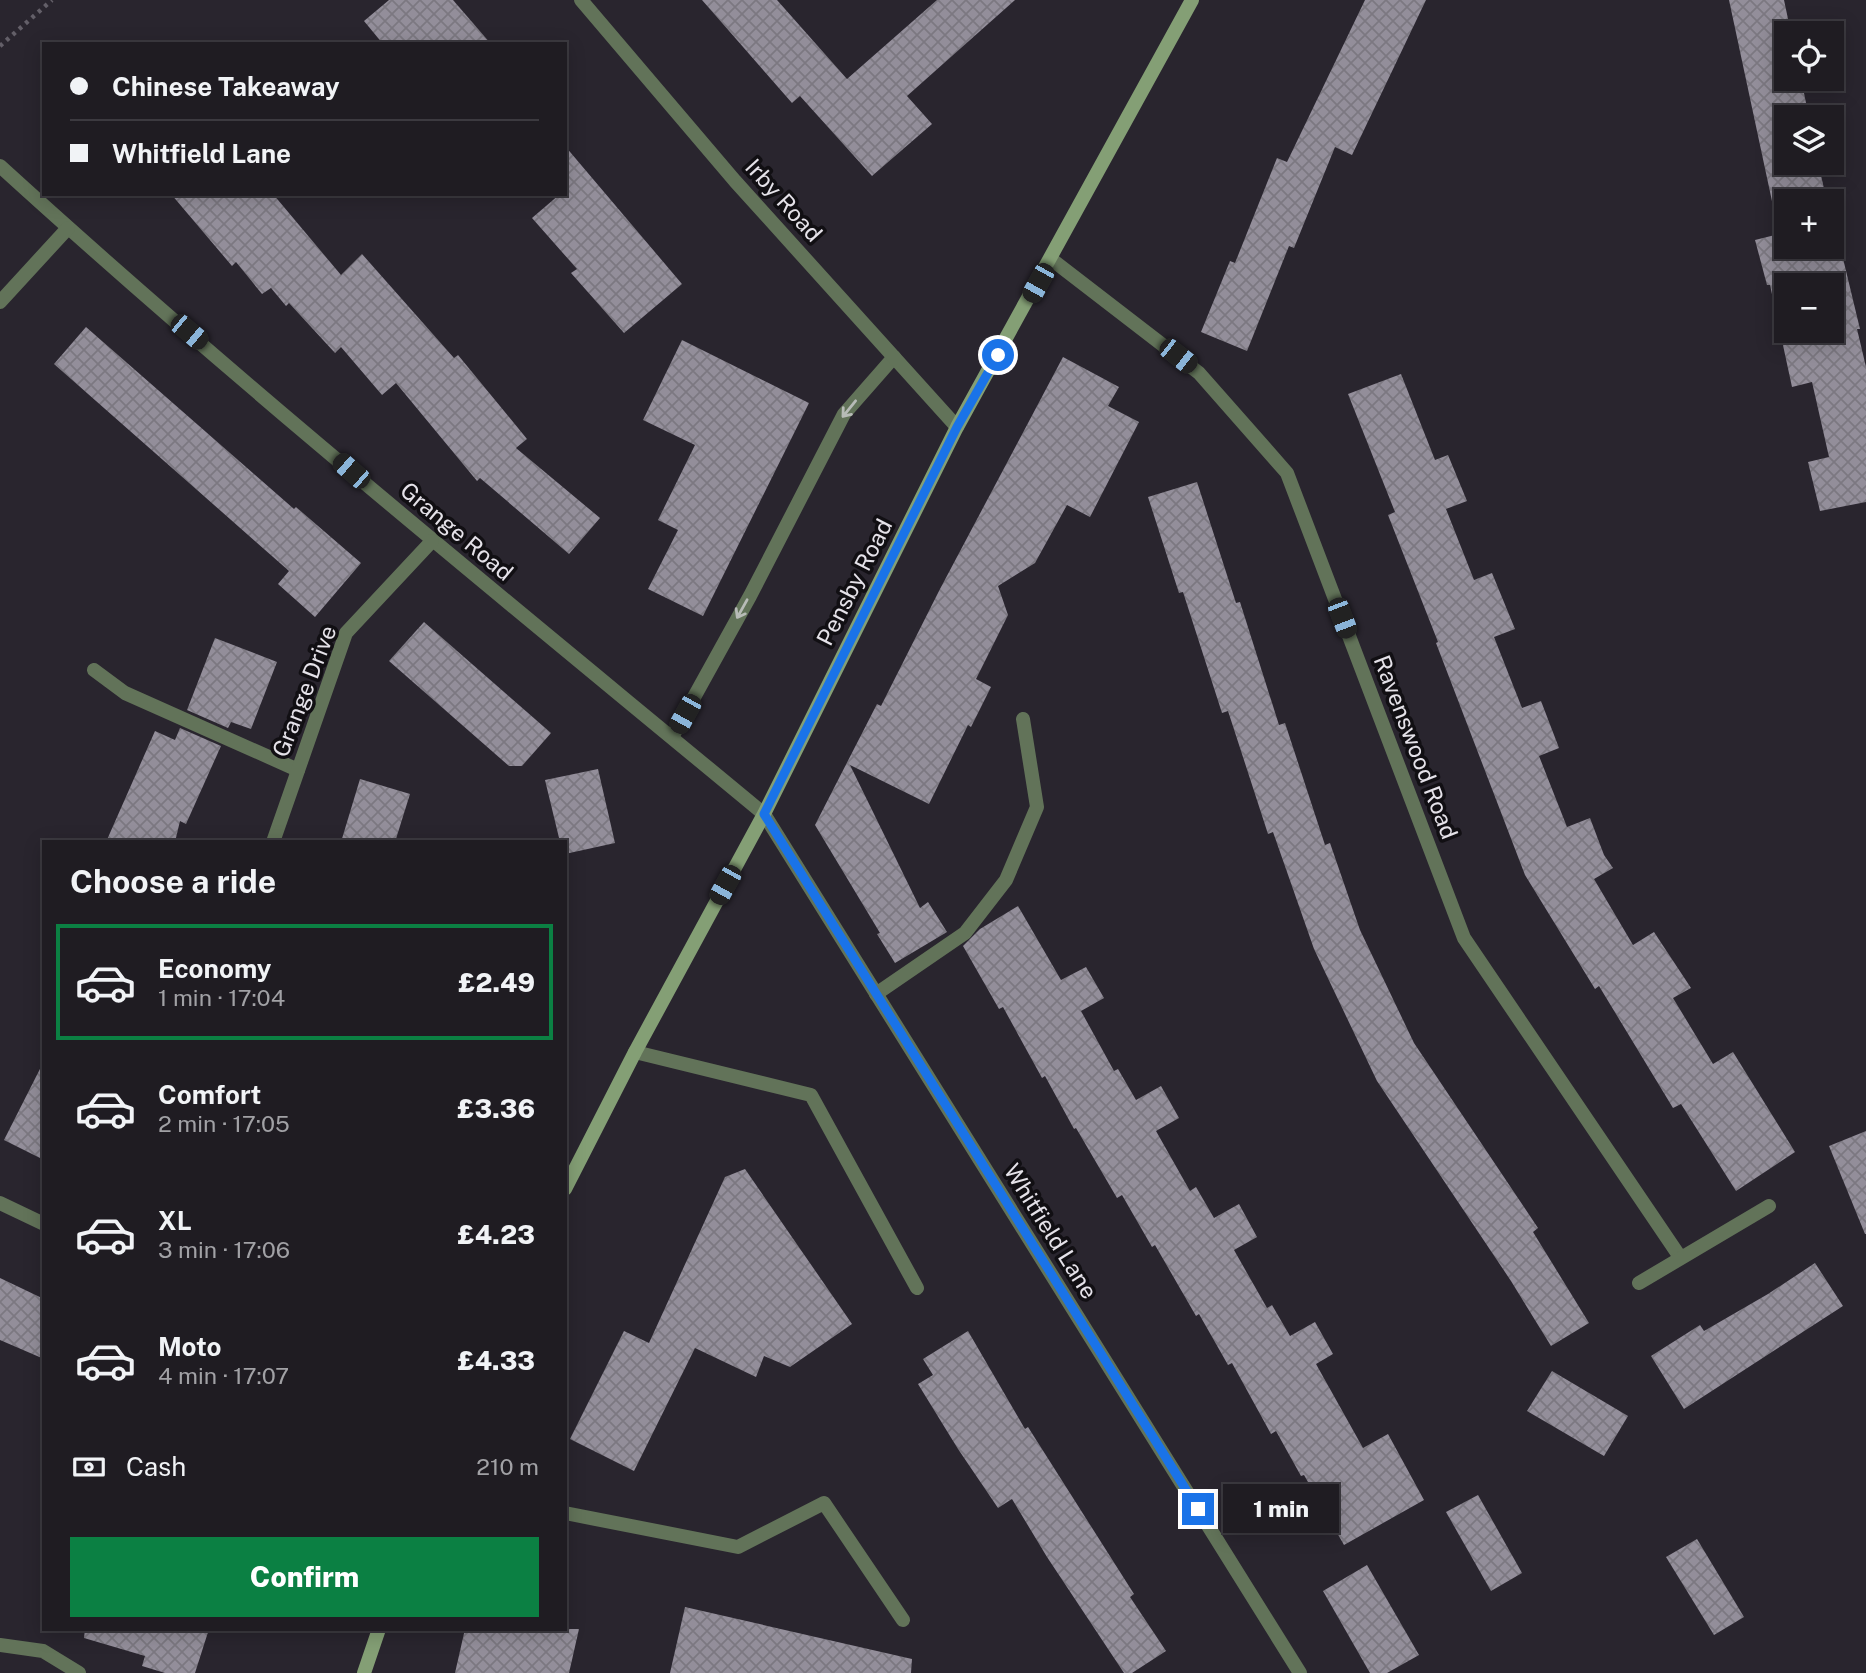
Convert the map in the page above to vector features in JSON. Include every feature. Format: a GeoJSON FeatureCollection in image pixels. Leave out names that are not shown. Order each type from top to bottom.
{"type":"FeatureCollection","features":[{"type":"Feature","properties":{"kind":"main road","name":"Pensby Road"},"geometry":{"type":"LineString","coordinates":[[567,1185],[635,1052],[764,814],[957,427],[1192,0]]}},
{"type":"Feature","properties":{"kind":"main road"},"geometry":{"type":"LineString","coordinates":[[364,1673],[378,1631]]}},
{"type":"Feature","properties":{"kind":"street","name":"Irby Road"},"geometry":{"type":"LineString","coordinates":[[581,0],[735,181],[957,427]]}},
{"type":"Feature","properties":{"kind":"street","name":"Grange Road"},"geometry":{"type":"LineString","coordinates":[[0,166],[68,228],[432,541],[764,814]]}},
{"type":"Feature","properties":{"kind":"street"},"geometry":{"type":"LineString","coordinates":[[0,302],[68,228]]}},
{"type":"Feature","properties":{"kind":"street","name":"Ravenswood Road"},"geometry":{"type":"LineString","coordinates":[[1051,259],[1199,373],[1287,473],[1464,938],[1680,1257]]}},
{"type":"Feature","properties":{"kind":"street"},"geometry":{"type":"LineString","coordinates":[[672,737],[750,596],[844,414],[894,357]]}},
{"type":"Feature","properties":{"kind":"street","name":"Grange Drive"},"geometry":{"type":"LineString","coordinates":[[274,840],[346,633],[432,541]]}},
{"type":"Feature","properties":{"kind":"street"},"geometry":{"type":"LineString","coordinates":[[94,670],[125,693],[298,769]]}},
{"type":"Feature","properties":{"kind":"street"},"geometry":{"type":"LineString","coordinates":[[876,994],[965,933],[1006,880],[1037,807],[1023,719]]}},
{"type":"Feature","properties":{"kind":"street","name":"Whitfield Lane"},"geometry":{"type":"LineString","coordinates":[[764,814],[1300,1673]]}},
{"type":"Feature","properties":{"kind":"street"},"geometry":{"type":"LineString","coordinates":[[635,1052],[811,1095],[917,1288]]}},
{"type":"Feature","properties":{"kind":"street"},"geometry":{"type":"LineString","coordinates":[[0,1203],[42,1223]]}},
{"type":"Feature","properties":{"kind":"street"},"geometry":{"type":"LineString","coordinates":[[1639,1283],[1769,1206]]}},
{"type":"Feature","properties":{"kind":"street"},"geometry":{"type":"LineString","coordinates":[[567,1513],[738,1547],[824,1503],[903,1620]]}},
{"type":"Feature","properties":{"kind":"street"},"geometry":{"type":"LineString","coordinates":[[0,1646],[43,1651],[79,1673]]}},
{"type":"Feature","properties":{"kind":"path"},"geometry":{"type":"LineString","coordinates":[[0,46],[52,0]]}},
{"type":"Feature","properties":{"kind":"building"},"geometry":{"type":"Polygon","coordinates":[[[389,0],[453,0],[489,42],[381,42],[364,21],[389,0]]]}},
{"type":"Feature","properties":{"kind":"building"},"geometry":{"type":"Polygon","coordinates":[[[702,0],[777,0],[847,79],[937,0],[1015,0],[907,96],[932,124],[872,176],[800,96],[792,103],[702,0]]]}},
{"type":"Feature","properties":{"kind":"building"},"geometry":{"type":"Polygon","coordinates":[[[1365,0],[1426,0],[1352,155],[1335,147],[1294,248],[1289,246],[1247,351],[1201,332],[1230,261],[1235,263],[1277,158],[1287,162],[1365,0]]]}},
{"type":"Feature","properties":{"kind":"building"},"geometry":{"type":"Polygon","coordinates":[[[1729,0],[1784,0],[1788,21],[1774,21],[1774,91],[1804,91],[1806,105],[1774,105],[1774,175],[1821,175],[1824,189],[1774,189],[1774,211],[1729,0]]]}},
{"type":"Feature","properties":{"kind":"building"},"geometry":{"type":"Polygon","coordinates":[[[567,148],[682,284],[624,333],[571,273],[577,269],[532,218],[558,196],[567,196],[567,148]]]}},
{"type":"Feature","properties":{"kind":"building"},"geometry":{"type":"Polygon","coordinates":[[[173,196],[275,196],[341,275],[362,254],[454,358],[458,355],[527,439],[516,448],[600,518],[569,554],[480,478],[477,481],[396,383],[382,395],[341,347],[335,353],[289,303],[286,306],[271,288],[262,294],[236,262],[232,266],[173,196]]]}},
{"type":"Feature","properties":{"kind":"building"},"geometry":{"type":"Polygon","coordinates":[[[1774,235],[1774,259],[1843,259],[1866,367],[1866,502],[1820,511],[1808,462],[1829,457],[1812,382],[1792,387],[1783,343],[1844,343],[1844,273],[1774,273],[1774,304],[1755,240],[1774,235]]]}},
{"type":"Feature","properties":{"kind":"building"},"geometry":{"type":"Polygon","coordinates":[[[86,327],[294,509],[296,507],[361,563],[315,617],[278,584],[289,571],[54,364],[86,327]]]}},
{"type":"Feature","properties":{"kind":"building"},"geometry":{"type":"Polygon","coordinates":[[[682,340],[809,403],[703,616],[648,589],[678,530],[658,520],[695,445],[643,420],[682,340]]]}},
{"type":"Feature","properties":{"kind":"building"},"geometry":{"type":"Polygon","coordinates":[[[1063,357],[1119,387],[1108,406],[1139,422],[1090,517],[1067,505],[1035,563],[998,586],[1008,615],[976,679],[991,687],[971,727],[968,725],[929,804],[850,765],[920,908],[928,902],[947,932],[895,963],[815,825],[877,704],[881,706],[1063,357]]]}},
{"type":"Feature","properties":{"kind":"building"},"geometry":{"type":"Polygon","coordinates":[[[1401,374],[1435,460],[1448,455],[1467,501],[1446,509],[1474,580],[1492,573],[1515,629],[1494,637],[1522,708],[1541,701],[1559,748],[1539,756],[1567,827],[1590,818],[1604,855],[1613,868],[1594,879],[1633,945],[1654,932],[1691,988],[1673,998],[1713,1064],[1733,1052],[1795,1152],[1736,1191],[1681,1104],[1673,1108],[1599,986],[1595,989],[1525,875],[1388,515],[1395,512],[1348,394],[1401,374]]]}},
{"type":"Feature","properties":{"kind":"building"},"geometry":{"type":"Polygon","coordinates":[[[1197,482],[1236,603],[1240,602],[1279,725],[1285,723],[1325,845],[1330,843],[1360,930],[1414,1043],[1538,1228],[1533,1232],[1589,1323],[1551,1346],[1511,1281],[1377,1081],[1314,949],[1273,832],[1268,834],[1228,711],[1222,713],[1183,592],[1179,593],[1148,497],[1197,482]]]}},
{"type":"Feature","properties":{"kind":"building"},"geometry":{"type":"Polygon","coordinates":[[[424,622],[551,733],[522,766],[509,766],[389,661],[424,622]]]}},
{"type":"Feature","properties":{"kind":"building"},"geometry":{"type":"Polygon","coordinates":[[[215,638],[277,662],[251,729],[231,722],[228,728],[187,710],[215,638]]]}},
{"type":"Feature","properties":{"kind":"building"},"geometry":{"type":"Polygon","coordinates":[[[180,728],[221,746],[186,824],[180,821],[175,840],[107,840],[155,731],[175,740],[180,728]]]}},
{"type":"Feature","properties":{"kind":"building"},"geometry":{"type":"Polygon","coordinates":[[[598,769],[615,843],[567,854],[567,840],[560,840],[545,780],[598,769]]]}},
{"type":"Feature","properties":{"kind":"building"},"geometry":{"type":"Polygon","coordinates":[[[360,779],[410,794],[396,840],[342,840],[360,779]]]}},
{"type":"Feature","properties":{"kind":"building"},"geometry":{"type":"Polygon","coordinates":[[[1018,906],[1061,980],[1086,967],[1104,998],[1081,1011],[1114,1071],[1118,1069],[1136,1100],[1161,1086],[1179,1118],[1156,1131],[1190,1191],[1196,1187],[1214,1218],[1239,1204],[1257,1237],[1234,1250],[1267,1308],[1272,1305],[1290,1336],[1315,1322],[1333,1354],[1316,1364],[1363,1448],[1388,1434],[1424,1500],[1344,1545],[1304,1475],[1301,1476],[1276,1431],[1271,1434],[1232,1363],[1228,1365],[1199,1314],[1196,1316],[1155,1245],[1152,1247],[1122,1195],[1117,1198],[1045,1076],[1042,1078],[1003,1007],[999,1009],[963,946],[980,929],[1018,906]]]}},
{"type":"Feature","properties":{"kind":"building"},"geometry":{"type":"Polygon","coordinates":[[[42,1065],[42,1159],[4,1140],[42,1065]]]}},
{"type":"Feature","properties":{"kind":"building"},"geometry":{"type":"Polygon","coordinates":[[[1866,1131],[1866,1234],[1865,1234],[1829,1146],[1866,1131]]]}},
{"type":"Feature","properties":{"kind":"building"},"geometry":{"type":"Polygon","coordinates":[[[745,1169],[852,1324],[790,1367],[764,1356],[756,1377],[695,1348],[634,1471],[570,1439],[624,1331],[649,1343],[725,1177],[745,1169]]]}},
{"type":"Feature","properties":{"kind":"building"},"geometry":{"type":"Polygon","coordinates":[[[1815,1263],[1843,1306],[1684,1409],[1651,1356],[1700,1325],[1704,1331],[1815,1263]]]}},
{"type":"Feature","properties":{"kind":"building"},"geometry":{"type":"Polygon","coordinates":[[[0,1278],[42,1298],[42,1358],[0,1340],[0,1278]]]}},
{"type":"Feature","properties":{"kind":"building"},"geometry":{"type":"Polygon","coordinates":[[[968,1331],[1025,1429],[1028,1427],[1134,1594],[1130,1597],[1166,1651],[1132,1673],[1124,1673],[1012,1499],[998,1508],[918,1384],[933,1375],[923,1359],[968,1331]]]}},
{"type":"Feature","properties":{"kind":"building"},"geometry":{"type":"Polygon","coordinates":[[[1552,1371],[1628,1416],[1604,1456],[1527,1411],[1552,1371]]]}},
{"type":"Feature","properties":{"kind":"building"},"geometry":{"type":"Polygon","coordinates":[[[1478,1495],[1522,1573],[1491,1591],[1446,1512],[1478,1495]]]}},
{"type":"Feature","properties":{"kind":"building"},"geometry":{"type":"Polygon","coordinates":[[[1697,1539],[1744,1617],[1714,1635],[1666,1557],[1697,1539]]]}},
{"type":"Feature","properties":{"kind":"building"},"geometry":{"type":"Polygon","coordinates":[[[1367,1565],[1419,1655],[1387,1673],[1370,1673],[1323,1591],[1367,1565]]]}},
{"type":"Feature","properties":{"kind":"building"},"geometry":{"type":"Polygon","coordinates":[[[685,1607],[912,1659],[911,1673],[670,1673],[685,1607]]]}},
{"type":"Feature","properties":{"kind":"building"},"geometry":{"type":"Polygon","coordinates":[[[579,1629],[569,1673],[455,1673],[465,1631],[579,1629]]]}},
{"type":"Feature","properties":{"kind":"building"},"geometry":{"type":"Polygon","coordinates":[[[85,1631],[208,1631],[195,1673],[165,1673],[142,1666],[145,1656],[84,1638],[85,1631]]]}},
{"type":"Feature","properties":{"kind":"route"},"geometry":{"type":"LineString","coordinates":[[998,355],[957,427],[764,814],[1198,1509]]}}]}
